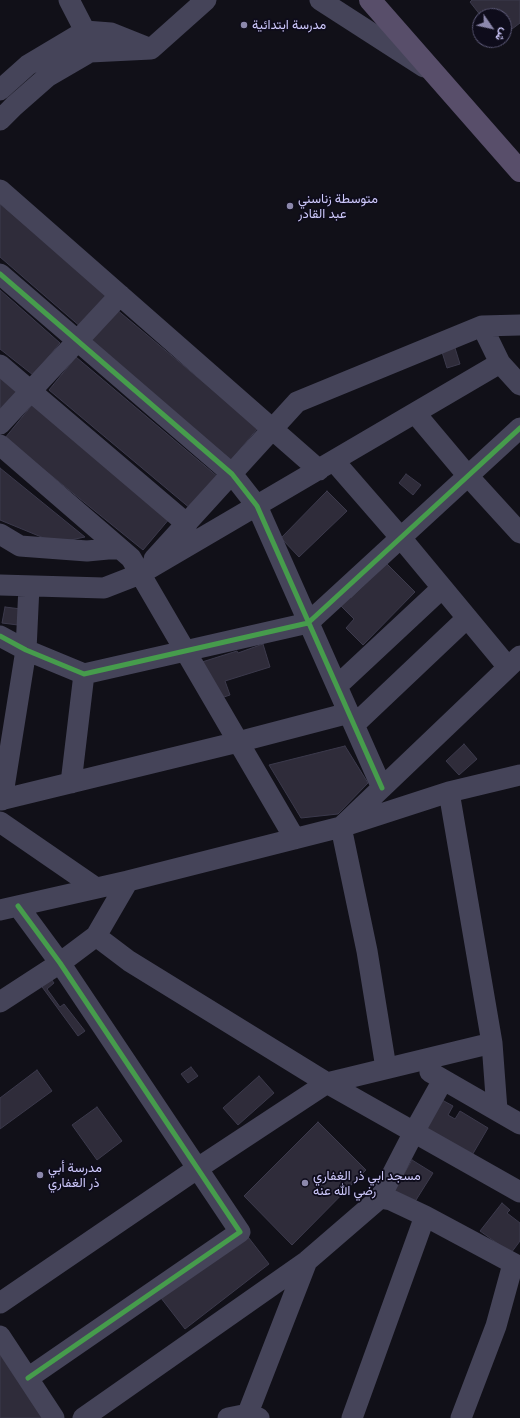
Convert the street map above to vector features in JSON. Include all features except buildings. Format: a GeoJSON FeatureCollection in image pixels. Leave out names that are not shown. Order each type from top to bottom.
{"type":"FeatureCollection","features":[{"type":"Feature","properties":{"kind":"main road"},"geometry":{"type":"LineString","coordinates":[[370,0],[520,171]]}},
{"type":"Feature","properties":{"kind":"street"},"geometry":{"type":"LineString","coordinates":[[69,0],[85,31]]}},
{"type":"Feature","properties":{"kind":"street"},"geometry":{"type":"LineString","coordinates":[[0,120],[48,77],[90,52],[151,49],[206,0]]}},
{"type":"Feature","properties":{"kind":"street"},"geometry":{"type":"LineString","coordinates":[[320,0],[434,73]]}},
{"type":"Feature","properties":{"kind":"street"},"geometry":{"type":"LineString","coordinates":[[0,90],[28,65],[85,31],[111,33],[151,49]]}},
{"type":"Feature","properties":{"kind":"street"},"geometry":{"type":"LineString","coordinates":[[0,190],[273,429],[326,466],[401,538],[467,618],[514,662],[341,827]]}},
{"type":"Feature","properties":{"kind":"street"},"geometry":{"type":"LineString","coordinates":[[0,274],[232,474],[256,506],[382,788]]}},
{"type":"Feature","properties":{"kind":"street"},"geometry":{"type":"LineString","coordinates":[[0,424],[120,295]]}},
{"type":"Feature","properties":{"kind":"street"},"geometry":{"type":"LineString","coordinates":[[140,574],[297,402],[482,326],[520,325]]}},
{"type":"Feature","properties":{"kind":"street"},"geometry":{"type":"LineString","coordinates":[[482,326],[500,363],[520,385]]}},
{"type":"Feature","properties":{"kind":"street"},"geometry":{"type":"LineString","coordinates":[[0,586],[104,588],[140,574],[500,363]]}},
{"type":"Feature","properties":{"kind":"street"},"geometry":{"type":"LineString","coordinates":[[0,365],[187,524]]}},
{"type":"Feature","properties":{"kind":"street"},"geometry":{"type":"LineString","coordinates":[[415,413],[468,476],[520,533]]}},
{"type":"Feature","properties":{"kind":"street"},"geometry":{"type":"LineString","coordinates":[[0,636],[26,650],[84,674],[308,623],[520,428]]}},
{"type":"Feature","properties":{"kind":"street"},"geometry":{"type":"LineString","coordinates":[[0,445],[131,558],[184,651],[296,839]]}},
{"type":"Feature","properties":{"kind":"street"},"geometry":{"type":"LineString","coordinates":[[0,534],[20,546],[87,551],[120,549]]}},
{"type":"Feature","properties":{"kind":"street"},"geometry":{"type":"LineString","coordinates":[[29,586],[26,650],[1,800],[238,742],[352,719],[467,618]]}},
{"type":"Feature","properties":{"kind":"street"},"geometry":{"type":"LineString","coordinates":[[337,686],[442,588]]}},
{"type":"Feature","properties":{"kind":"street"},"geometry":{"type":"LineString","coordinates":[[71,783],[84,674]]}},
{"type":"Feature","properties":{"kind":"street"},"geometry":{"type":"LineString","coordinates":[[28,1378],[240,1232],[60,963],[9,908],[128,881],[296,839],[341,827],[450,792],[520,775]]}},
{"type":"Feature","properties":{"kind":"street"},"geometry":{"type":"LineString","coordinates":[[450,792],[492,1043],[497,1110]]}},
{"type":"Feature","properties":{"kind":"street"},"geometry":{"type":"LineString","coordinates":[[0,822],[96,888]]}},
{"type":"Feature","properties":{"kind":"street"},"geometry":{"type":"LineString","coordinates":[[341,827],[367,951],[386,1068]]}},
{"type":"Feature","properties":{"kind":"street"},"geometry":{"type":"LineString","coordinates":[[0,1002],[60,963],[96,936],[128,881]]}},
{"type":"Feature","properties":{"kind":"street"},"geometry":{"type":"LineString","coordinates":[[96,936],[129,961],[327,1083],[520,1192]]}},
{"type":"Feature","properties":{"kind":"street"},"geometry":{"type":"LineString","coordinates":[[0,1303],[198,1168],[327,1083],[492,1043]]}},
{"type":"Feature","properties":{"kind":"street"},"geometry":{"type":"LineString","coordinates":[[414,1062],[520,1124]]}},
{"type":"Feature","properties":{"kind":"street"},"geometry":{"type":"LineString","coordinates":[[82,1418],[307,1261],[380,1198],[443,1080]]}},
{"type":"Feature","properties":{"kind":"street"},"geometry":{"type":"LineString","coordinates":[[380,1198],[391,1200],[425,1216],[517,1266],[461,1418]]}},
{"type":"Feature","properties":{"kind":"street"},"geometry":{"type":"LineString","coordinates":[[352,1418],[425,1216]]}},
{"type":"Feature","properties":{"kind":"street"},"geometry":{"type":"LineString","coordinates":[[246,1417],[307,1261]]}},
{"type":"Feature","properties":{"kind":"street"},"geometry":{"type":"LineString","coordinates":[[0,1336],[54,1418]]}},
{"type":"Feature","properties":{"kind":"cycle path"},"geometry":{"type":"LineString","coordinates":[[0,274],[232,474],[257,506],[382,788]]}},
{"type":"Feature","properties":{"kind":"cycle path"},"geometry":{"type":"LineString","coordinates":[[0,636],[26,650],[84,674],[308,623],[520,428]]}},
{"type":"Feature","properties":{"kind":"cycle path"},"geometry":{"type":"LineString","coordinates":[[18,906],[60,963],[240,1232],[28,1378]]}},
{"type":"Feature","properties":{"kind":"place","name":"مدرسة ابتدائية"},"geometry":{"type":"Point","coordinates":[244,25]}},
{"type":"Feature","properties":{"kind":"place","name":"متوسطة زناسني عبد القادر"},"geometry":{"type":"Point","coordinates":[290,206]}},
{"type":"Feature","properties":{"kind":"place","name":"مدرسة أبي ذر الغفاري"},"geometry":{"type":"Point","coordinates":[40,1175]}},
{"type":"Feature","properties":{"kind":"place","name":"مسجد ابي ذر الغفاري رضي الله عنه"},"geometry":{"type":"Point","coordinates":[305,1183]}}]}
